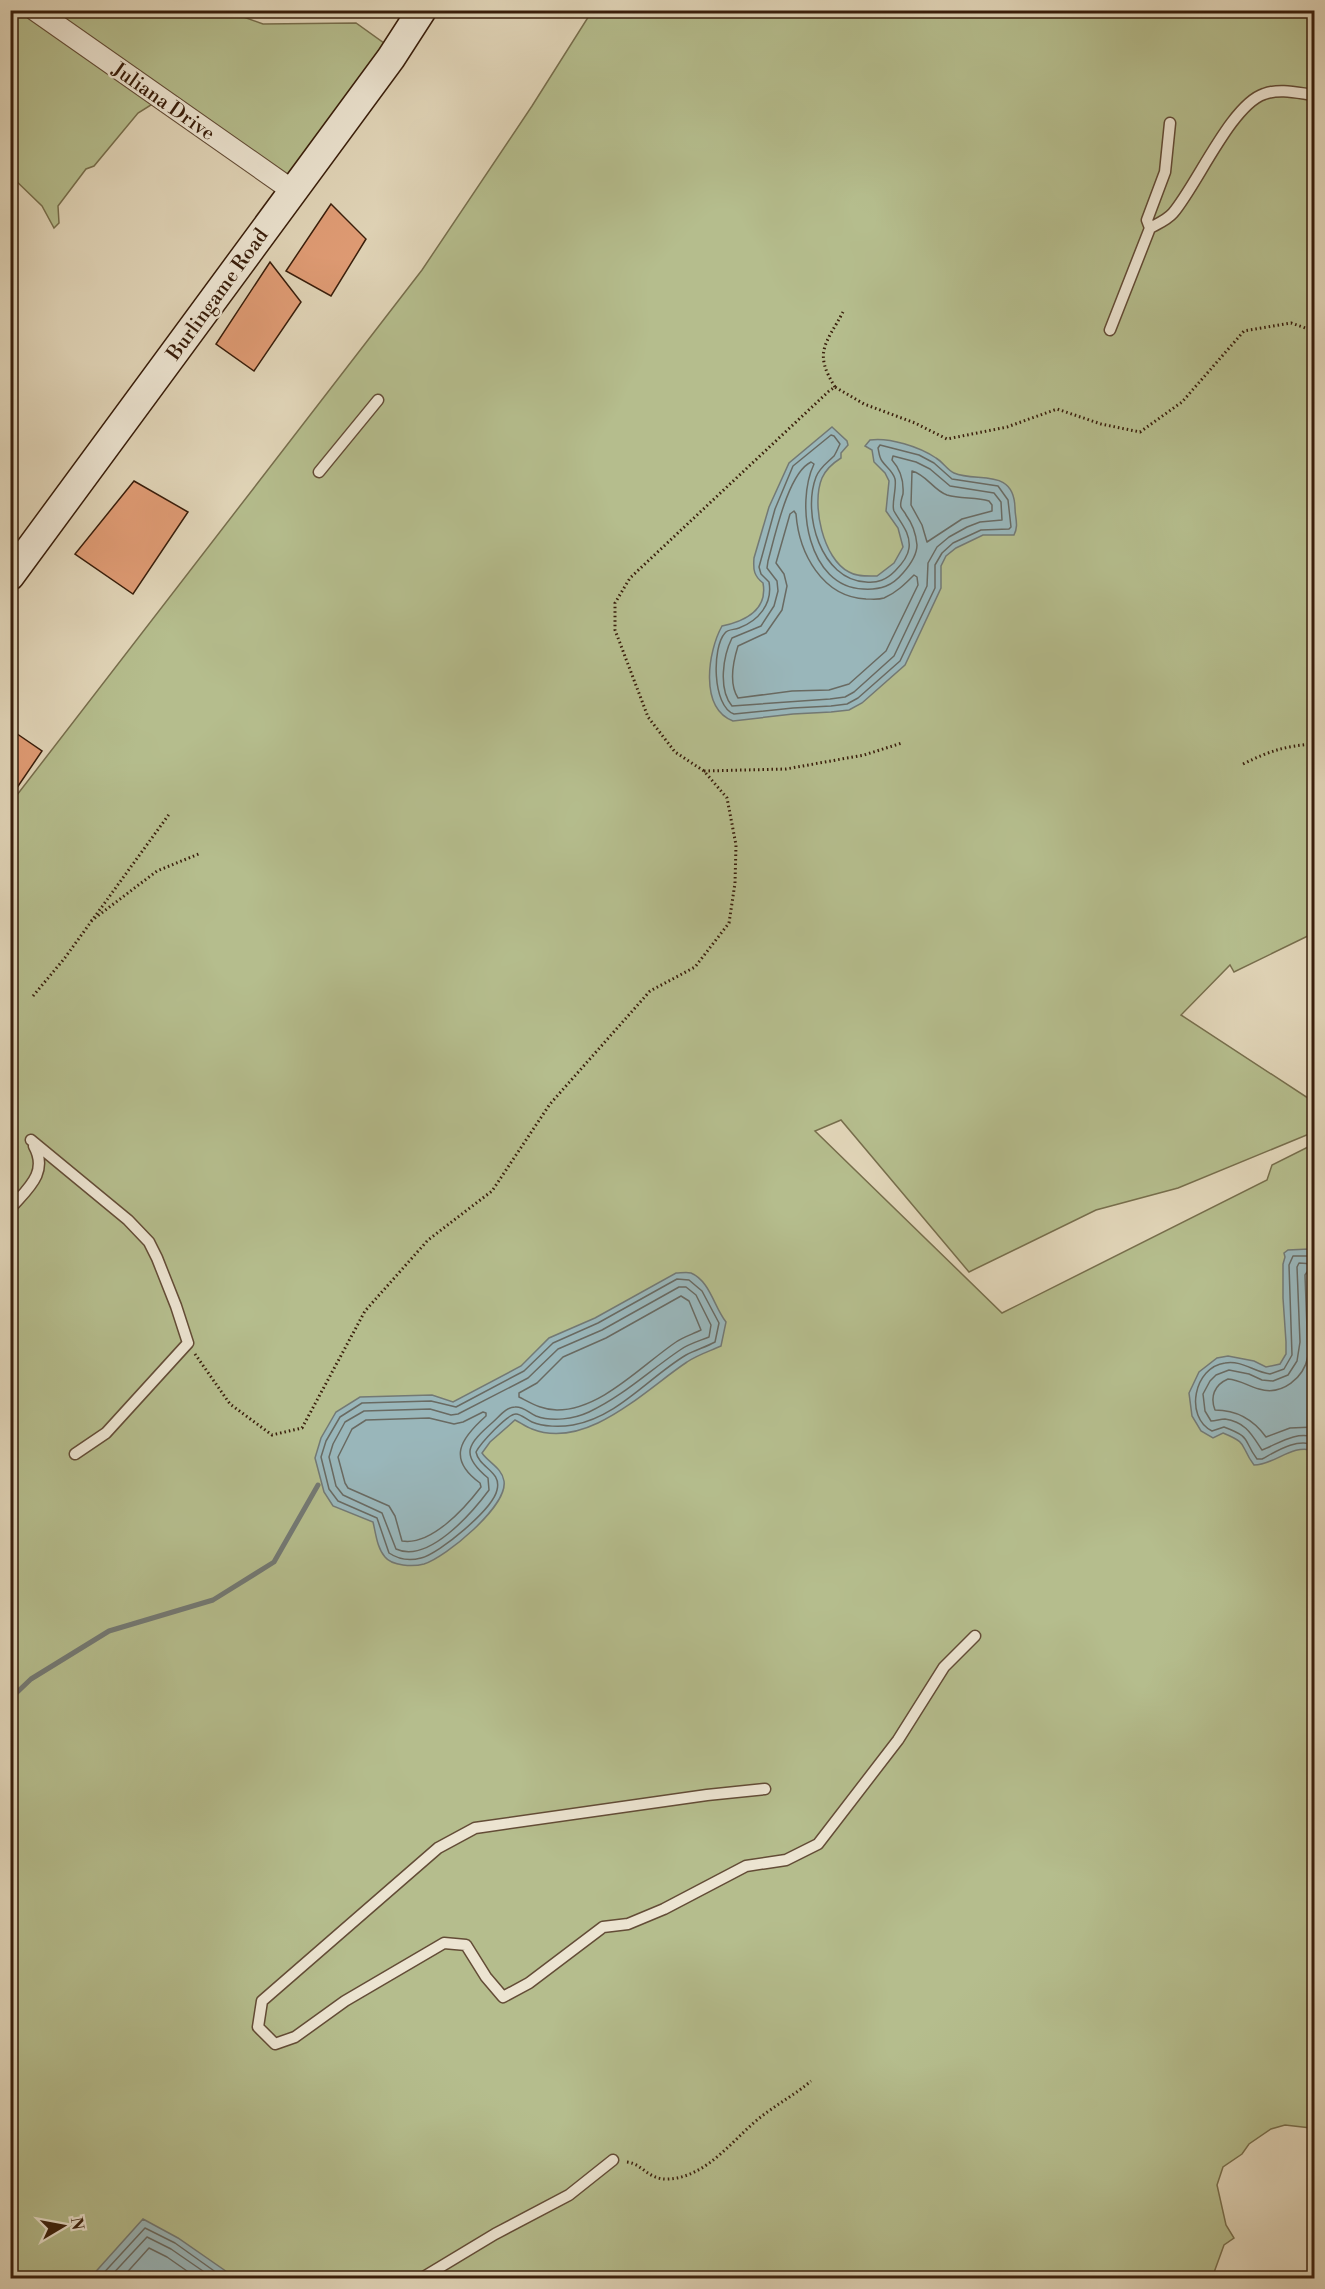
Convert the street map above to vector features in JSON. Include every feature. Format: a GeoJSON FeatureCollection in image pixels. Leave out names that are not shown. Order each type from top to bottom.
{"type":"FeatureCollection","features":[{"type":"Feature","properties":{"kind":"street","name":"Juliana Drive"},"geometry":{"type":"LineString","coordinates":[[35,10],[293,191]]}},
{"type":"Feature","properties":{"kind":"street","name":"Burlingame Road"},"geometry":{"type":"LineString","coordinates":[[10,576],[391,58],[422,10]]}},
{"type":"Feature","properties":{"kind":"lane"},"geometry":{"type":"LineString","coordinates":[[1110,330],[1150,228],[1171,216],[1188,193],[1219,141],[1249,102],[1265,93],[1286,91],[1314,95]]}},
{"type":"Feature","properties":{"kind":"lane"},"geometry":{"type":"LineString","coordinates":[[1150,228],[1147,220],[1165,172],[1170,123]]}},
{"type":"Feature","properties":{"kind":"lane"},"geometry":{"type":"LineString","coordinates":[[319,472],[378,400]]}},
{"type":"Feature","properties":{"kind":"lane"},"geometry":{"type":"LineString","coordinates":[[10,1209],[38,1176],[40,1157],[31,1140],[128,1220],[148,1242],[158,1257],[188,1343],[106,1433],[75,1454]]}},
{"type":"Feature","properties":{"kind":"lane"},"geometry":{"type":"LineString","coordinates":[[765,1789],[475,1828],[438,1848],[262,2001],[258,2026],[275,2044],[295,2037],[345,2001],[444,1943],[466,1945],[486,1977],[503,1997],[530,1983],[603,1927],[628,1924],[664,1909],[746,1866],[786,1860],[818,1844],[898,1740],[944,1667],[975,1636]]}},
{"type":"Feature","properties":{"kind":"lane"},"geometry":{"type":"LineString","coordinates":[[422,2278],[495,2234],[569,2195],[613,2160]]}},
{"type":"Feature","properties":{"kind":"path"},"geometry":{"type":"LineString","coordinates":[[843,312],[822,348],[825,371],[835,387],[864,404],[915,423],[947,439],[1007,427],[1057,410],[1101,424],[1140,432],[1182,402],[1244,331],[1291,323],[1314,331]]}},
{"type":"Feature","properties":{"kind":"path"},"geometry":{"type":"LineString","coordinates":[[188,1343],[230,1404],[272,1435],[302,1428],[365,1311],[428,1240],[492,1191],[550,1104],[650,991],[695,967],[729,923],[735,883],[736,845],[727,798],[704,771],[675,752],[648,717],[615,630],[615,603],[630,578],[835,387]]}},
{"type":"Feature","properties":{"kind":"path"},"geometry":{"type":"LineString","coordinates":[[704,771],[786,769],[864,756],[902,743]]}},
{"type":"Feature","properties":{"kind":"path"},"geometry":{"type":"LineString","coordinates":[[1243,764],[1281,747],[1314,744]]}},
{"type":"Feature","properties":{"kind":"path"},"geometry":{"type":"LineString","coordinates":[[33,996],[64,959],[170,813]]}},
{"type":"Feature","properties":{"kind":"path"},"geometry":{"type":"LineString","coordinates":[[88,924],[157,871],[201,853]]}},
{"type":"Feature","properties":{"kind":"path"},"geometry":{"type":"LineString","coordinates":[[613,2160],[632,2163],[653,2178],[667,2179],[689,2174],[711,2161],[765,2114],[811,2081]]}},
{"type":"Feature","properties":{"kind":"green space"},"geometry":{"type":"Polygon","coordinates":[[[224,10],[263,24],[356,23],[395,51],[296,190],[162,98],[138,113],[94,166],[86,169],[58,206],[59,223],[54,228],[42,206],[11,176],[10,11],[224,10]]]}},
{"type":"Feature","properties":{"kind":"green space"},"geometry":{"type":"Polygon","coordinates":[[[592,11],[1314,11],[1314,933],[1234,972],[1230,965],[1181,1015],[1314,1102],[1314,1132],[1178,1188],[1096,1210],[969,1272],[841,1120],[815,1131],[1002,1313],[1267,1180],[1272,1165],[1314,1144],[1314,2131],[1311,2128],[1285,2125],[1271,2129],[1249,2144],[1242,2154],[1223,2167],[1217,2185],[1226,2225],[1234,2238],[1224,2245],[1212,2278],[11,2278],[10,804],[422,270],[532,106],[592,11]]]}},
{"type":"Feature","properties":{"kind":"water"},"geometry":{"type":"Polygon","coordinates":[[[832,427],[847,441],[848,445],[841,453],[841,458],[830,466],[822,478],[819,489],[819,516],[826,543],[832,555],[852,574],[877,576],[894,563],[903,547],[898,528],[886,511],[889,481],[885,473],[874,462],[872,450],[865,446],[870,440],[878,439],[904,444],[929,454],[954,473],[1001,482],[1013,495],[1016,522],[1014,535],[983,535],[956,548],[946,556],[941,566],[941,588],[905,665],[862,703],[849,710],[733,721],[722,714],[711,692],[710,664],[717,637],[722,626],[739,621],[753,613],[762,600],[763,583],[755,572],[754,558],[769,507],[789,463],[832,427]]]}},
{"type":"Feature","properties":{"kind":"water"},"geometry":{"type":"Polygon","coordinates":[[[1309,1249],[1314,1251],[1314,1451],[1298,1450],[1269,1462],[1254,1465],[1237,1440],[1223,1433],[1213,1438],[1201,1431],[1192,1416],[1189,1393],[1199,1372],[1217,1358],[1228,1356],[1254,1361],[1266,1367],[1280,1364],[1286,1354],[1283,1298],[1284,1253],[1288,1250],[1309,1249]]]}},
{"type":"Feature","properties":{"kind":"water"},"geometry":{"type":"Polygon","coordinates":[[[676,1273],[691,1273],[707,1288],[726,1322],[721,1346],[699,1355],[615,1414],[594,1425],[574,1432],[553,1434],[532,1429],[515,1420],[490,1442],[482,1453],[503,1476],[503,1491],[496,1504],[474,1529],[446,1552],[419,1565],[392,1562],[380,1549],[373,1522],[333,1506],[324,1492],[315,1458],[321,1438],[336,1412],[360,1397],[432,1395],[453,1402],[521,1366],[549,1338],[595,1318],[676,1273]]]}},
{"type":"Feature","properties":{"kind":"water"},"geometry":{"type":"Polygon","coordinates":[[[143,2219],[178,2238],[230,2274],[229,2278],[90,2278],[143,2219]]]}},
{"type":"Feature","properties":{"kind":"building"},"geometry":{"type":"Polygon","coordinates":[[[331,204],[366,239],[331,296],[286,271],[331,204]]]}},
{"type":"Feature","properties":{"kind":"building"},"geometry":{"type":"Polygon","coordinates":[[[270,262],[301,302],[254,371],[216,344],[270,262]]]}},
{"type":"Feature","properties":{"kind":"building"},"geometry":{"type":"Polygon","coordinates":[[[134,481],[188,512],[133,594],[75,554],[134,481]]]}},
{"type":"Feature","properties":{"kind":"building"},"geometry":{"type":"Polygon","coordinates":[[[10,729],[42,751],[10,798],[10,729]]]}},
{"type":"Feature","properties":{"kind":"waterway"},"geometry":{"type":"LineString","coordinates":[[10,1699],[31,1679],[109,1631],[213,1600],[274,1562],[318,1485]]}}]}
